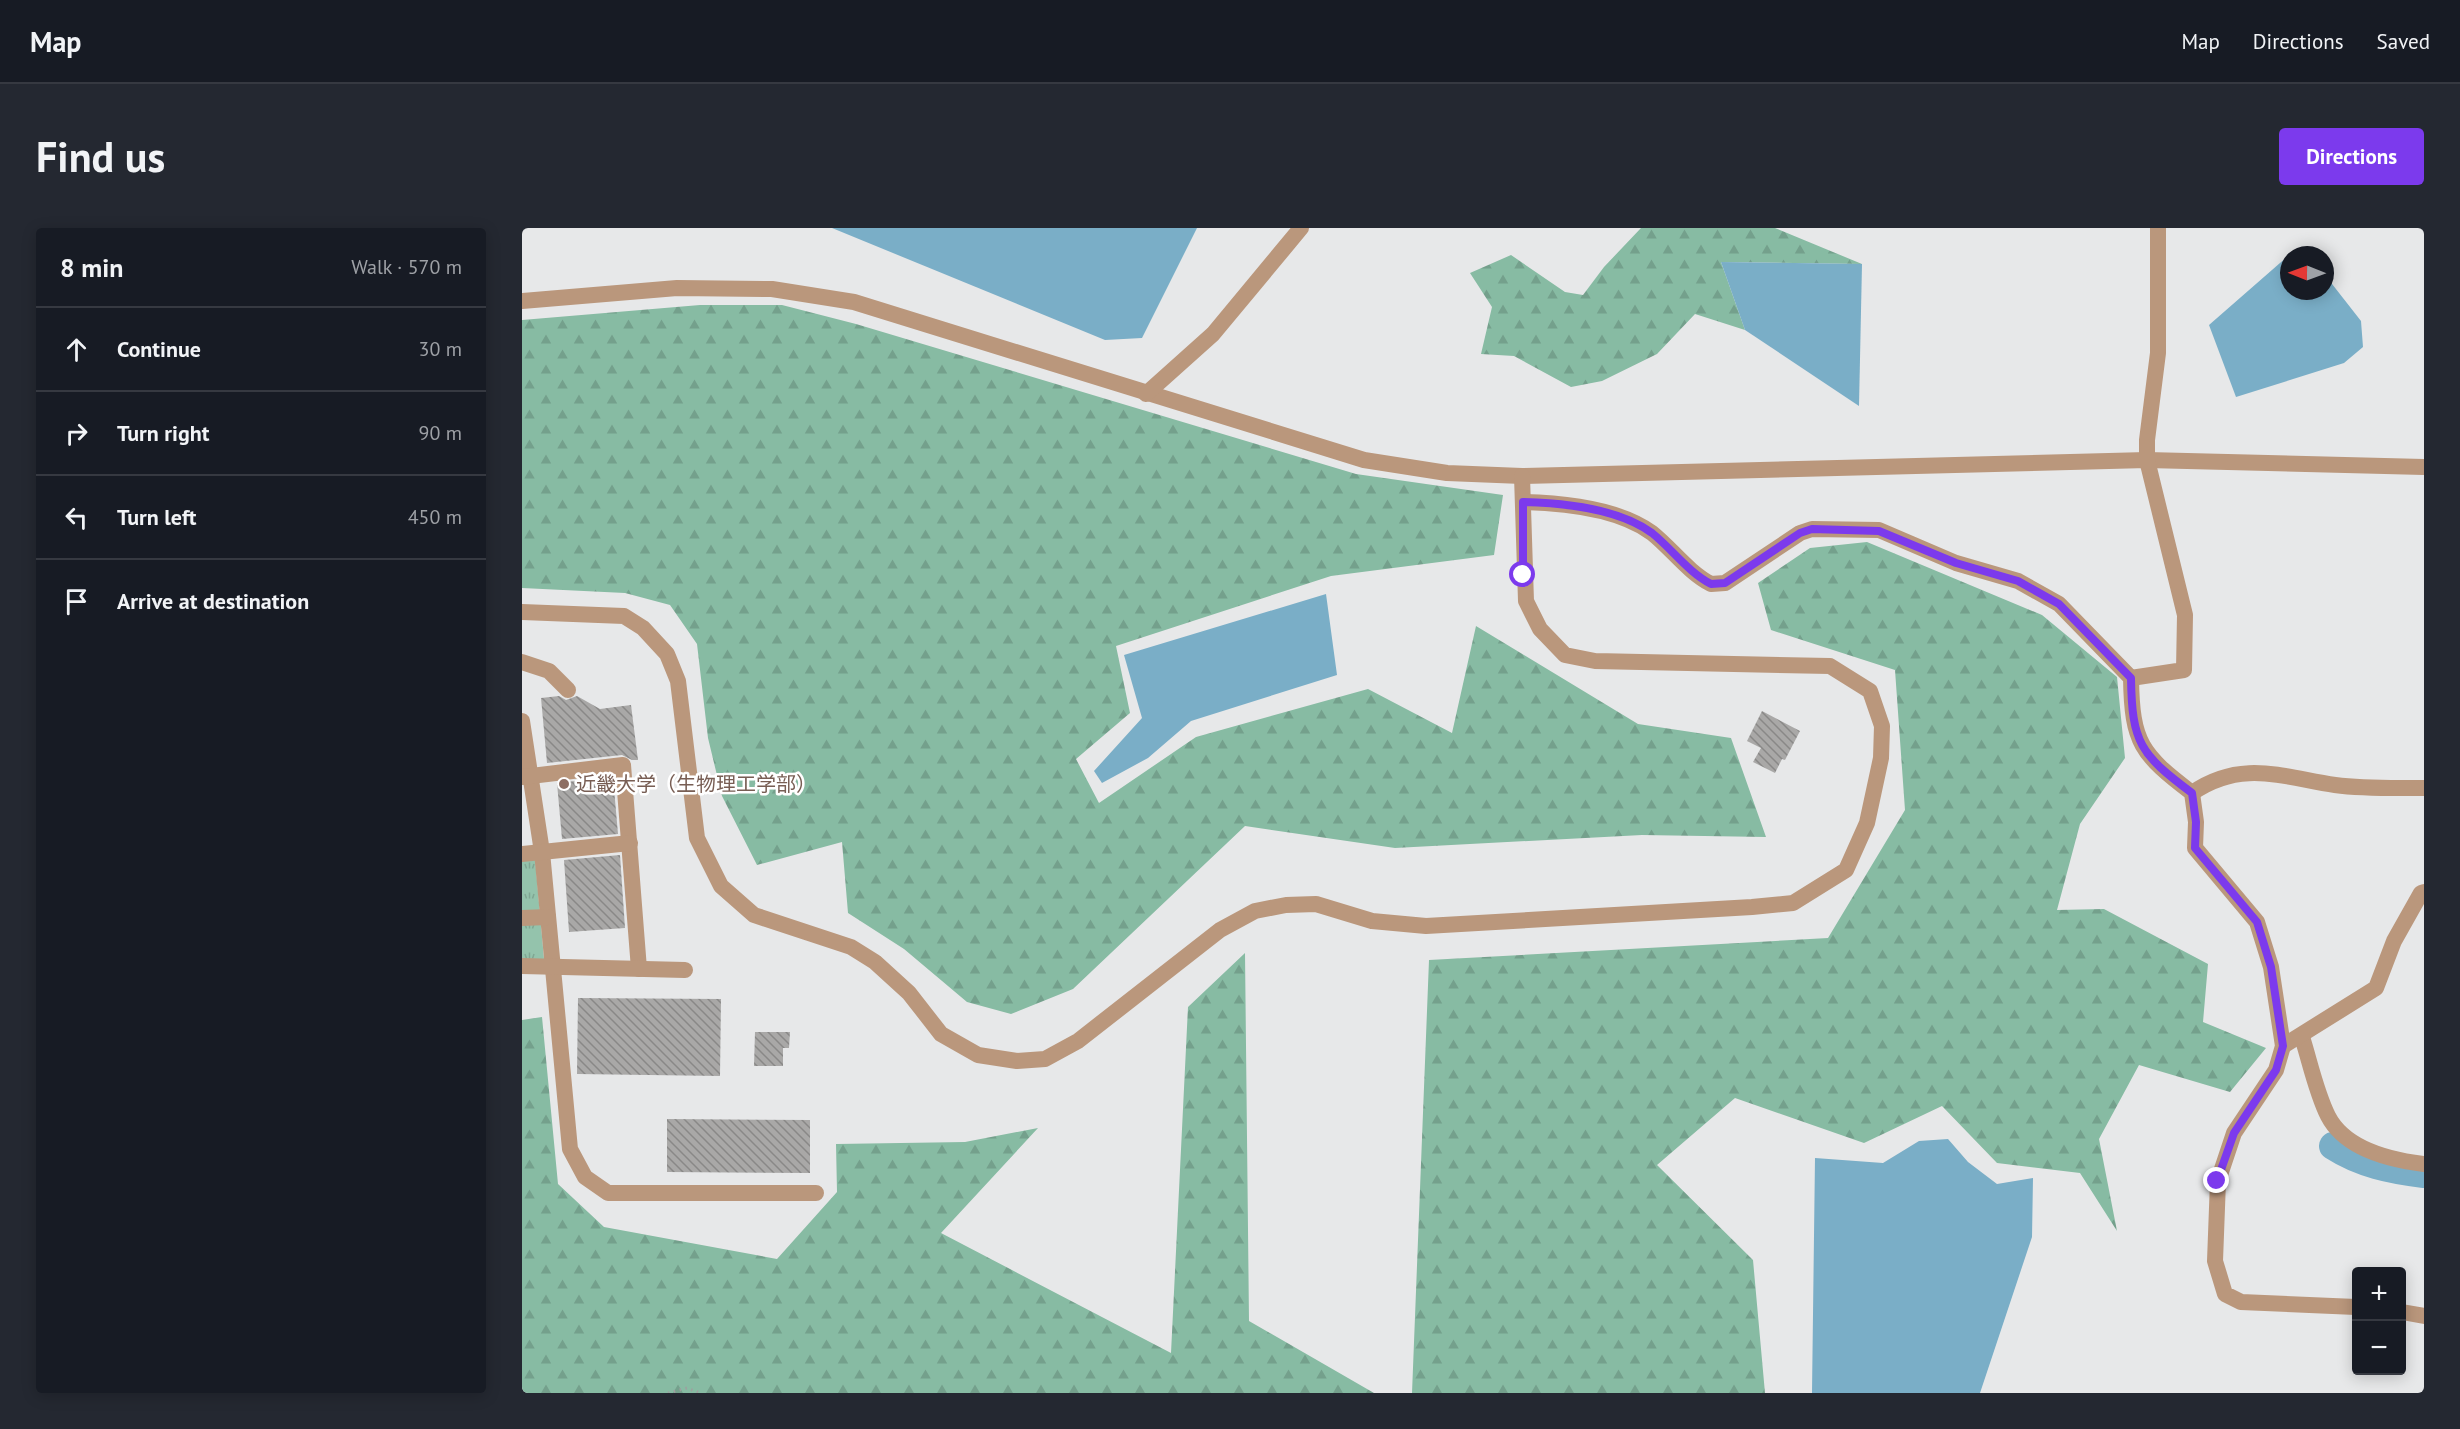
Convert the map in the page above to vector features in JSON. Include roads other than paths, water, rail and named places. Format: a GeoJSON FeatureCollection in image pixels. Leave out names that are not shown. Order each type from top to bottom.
{"type":"FeatureCollection","features":[{"type":"Feature","properties":{"kind":"street"},"geometry":{"type":"LineString","coordinates":[[1146,394],[1213,334],[1301,228]]}},
{"type":"Feature","properties":{"kind":"street"},"geometry":{"type":"LineString","coordinates":[[2131,678],[2184,670],[2185,615],[2147,460],[2147,440],[2158,353],[2158,228]]}},
{"type":"Feature","properties":{"kind":"street"},"geometry":{"type":"LineString","coordinates":[[522,301],[677,288],[772,289],[854,302],[1364,460],[1447,473],[1522,476],[2147,460],[2424,467]]}},
{"type":"Feature","properties":{"kind":"street"},"geometry":{"type":"LineString","coordinates":[[522,612],[624,616],[643,628],[668,654],[678,681],[698,838],[721,886],[754,915],[851,947],[875,962],[909,993],[941,1034],[978,1055],[1017,1061],[1045,1059],[1078,1041],[1220,930],[1255,911],[1286,905],[1316,904],[1372,921],[1426,926],[1729,908],[1793,903],[1846,870],[1867,823],[1881,758],[1882,726],[1870,691],[1830,666],[1595,661],[1565,655],[1540,629],[1526,601],[1522,476]]}},
{"type":"Feature","properties":{"kind":"street"},"geometry":{"type":"LineString","coordinates":[[1523,502],[1570,503],[1619,518],[1650,532],[1711,584],[1725,583],[1800,533],[1812,529],[1879,531],[1956,563],[2018,581],[2059,604],[2131,678],[2131,708],[2141,747],[2159,768],[2192,793],[2196,822],[2195,848],[2257,922],[2271,967],[2283,1046],[2276,1070],[2234,1133],[2217,1181],[2215,1261],[2225,1294],[2241,1302],[2352,1307]]}},
{"type":"Feature","properties":{"kind":"street"},"geometry":{"type":"LineString","coordinates":[[522,662],[549,671],[568,690]]}},
{"type":"Feature","properties":{"kind":"street"},"geometry":{"type":"LineString","coordinates":[[522,721],[527,776],[542,852],[570,1149],[585,1177],[608,1193],[816,1194]]}},
{"type":"Feature","properties":{"kind":"street"},"geometry":{"type":"LineString","coordinates":[[527,776],[623,765],[639,969]]}},
{"type":"Feature","properties":{"kind":"street"},"geometry":{"type":"LineString","coordinates":[[2192,793],[2209,781],[2228,774],[2273,772],[2335,784],[2377,789],[2424,788]]}},
{"type":"Feature","properties":{"kind":"street"},"geometry":{"type":"LineString","coordinates":[[522,854],[630,843]]}},
{"type":"Feature","properties":{"kind":"street"},"geometry":{"type":"LineString","coordinates":[[2283,1046],[2302,1037],[2376,988],[2394,941],[2421,893],[2424,892]]}},
{"type":"Feature","properties":{"kind":"street"},"geometry":{"type":"LineString","coordinates":[[522,918],[548,917]]}},
{"type":"Feature","properties":{"kind":"street"},"geometry":{"type":"LineString","coordinates":[[522,966],[686,970]]}},
{"type":"Feature","properties":{"kind":"street"},"geometry":{"type":"LineString","coordinates":[[2302,1037],[2328,1117],[2343,1136],[2362,1147],[2400,1161],[2424,1164]]}},
{"type":"Feature","properties":{"kind":"street"},"geometry":{"type":"LineString","coordinates":[[2406,1313],[2424,1316]]}},
{"type":"Feature","properties":{"kind":"water"},"geometry":{"type":"Polygon","coordinates":[[[832,228],[1197,228],[1142,338],[1105,340],[832,228]]]}},
{"type":"Feature","properties":{"kind":"water"},"geometry":{"type":"Polygon","coordinates":[[[1721,262],[1862,264],[1859,406],[1745,330],[1721,262]]]}},
{"type":"Feature","properties":{"kind":"water"},"geometry":{"type":"Polygon","coordinates":[[[2280,263],[2280,300],[2334,300],[2334,286],[2361,321],[2363,347],[2344,363],[2236,397],[2209,325],[2280,263]]]}},
{"type":"Feature","properties":{"kind":"water"},"geometry":{"type":"Polygon","coordinates":[[[1326,594],[1337,675],[1191,721],[1148,758],[1102,783],[1094,771],[1142,718],[1124,655],[1326,594]]]}},
{"type":"Feature","properties":{"kind":"water"},"geometry":{"type":"Polygon","coordinates":[[[1948,1139],[1968,1162],[1997,1184],[2033,1178],[2032,1237],[1980,1393],[1812,1393],[1815,1158],[1883,1163],[1919,1141],[1948,1139]]]}},
{"type":"Feature","properties":{"kind":"waterway"},"geometry":{"type":"LineString","coordinates":[[2333,1146],[2377,1165],[2424,1174]]}},
{"type":"Feature","properties":{"kind":"place","name":"近畿大学（生物理工学部）"},"geometry":{"type":"Point","coordinates":[564,784]}}]}
